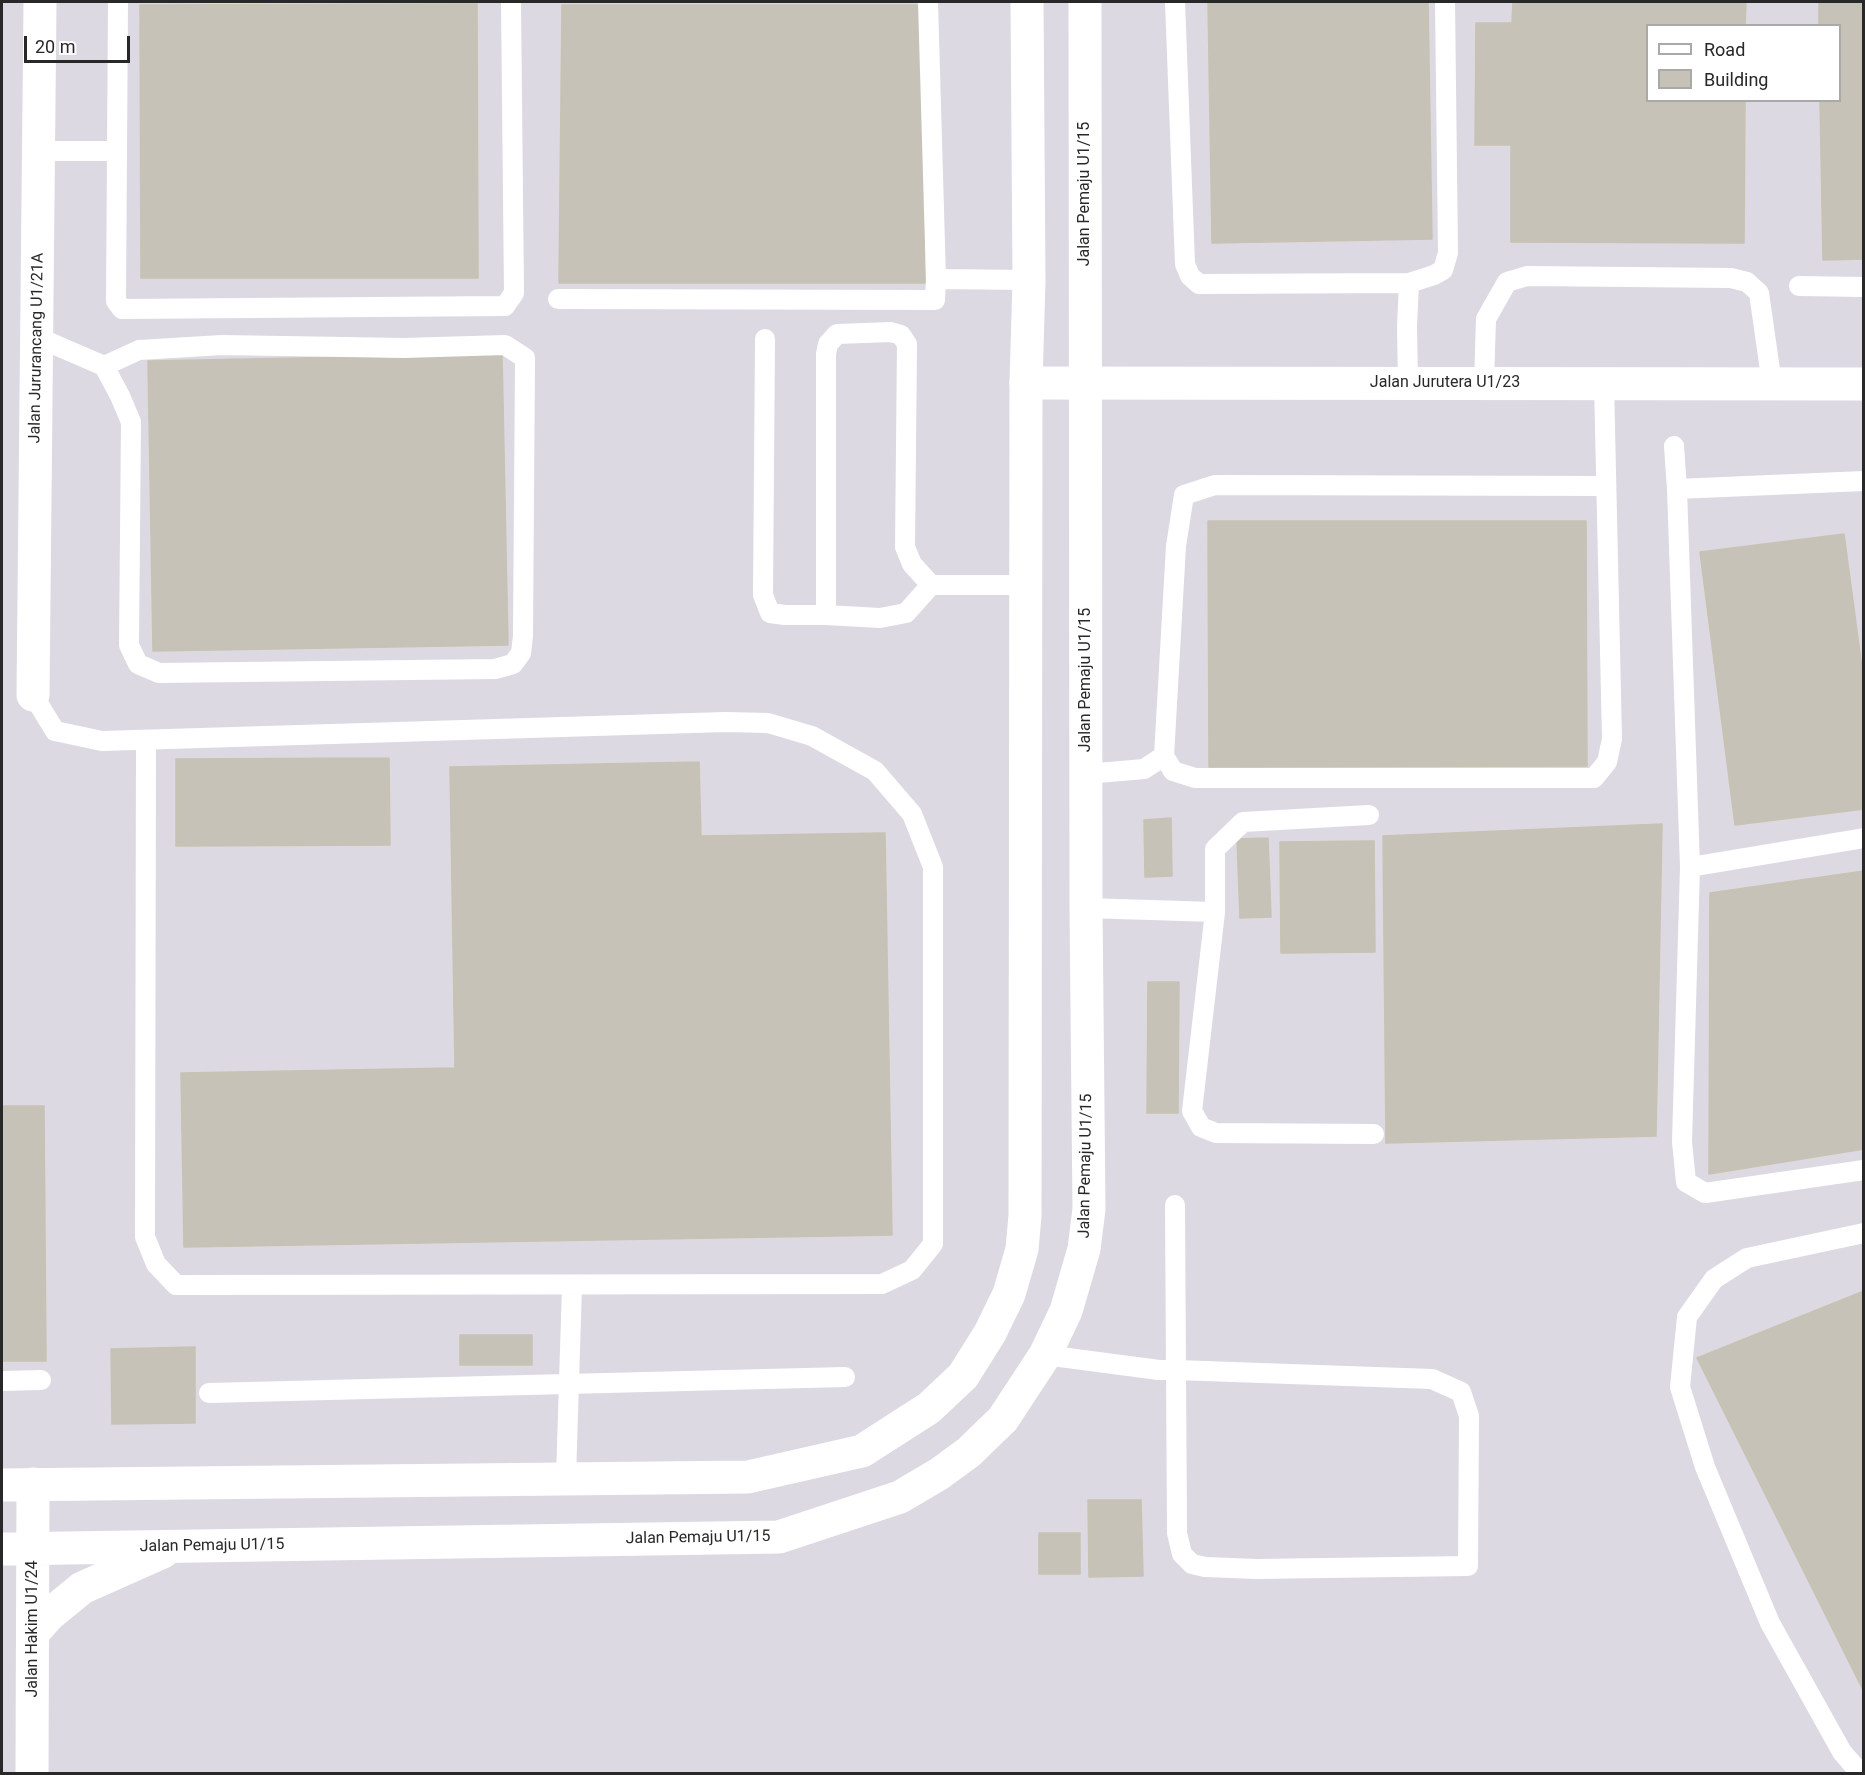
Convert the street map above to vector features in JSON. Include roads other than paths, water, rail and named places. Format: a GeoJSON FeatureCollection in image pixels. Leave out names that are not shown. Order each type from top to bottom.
{"type":"FeatureCollection","features":[{"type":"Feature","properties":{"kind":"street","name":"Jalan Jururancang U1/21A"},"geometry":{"type":"LineString","coordinates":[[33,695],[40,2]]}},
{"type":"Feature","properties":{"kind":"street"},"geometry":{"type":"LineString","coordinates":[[17,1484],[748,1477],[861,1451],[929,1408],[963,1376],[990,1333],[1009,1294],[1022,1250],[1025,1216],[1026,383],[1029,280],[1026,2]]}},
{"type":"Feature","properties":{"kind":"street","name":"Jalan Pemaju U1/15"},"geometry":{"type":"LineString","coordinates":[[17,1549],[778,1537],[900,1497],[939,1474],[969,1452],[1003,1419],[1045,1355],[1066,1311],[1084,1249],[1089,1209],[1086,908],[1085,2]]}},
{"type":"Feature","properties":{"kind":"street","name":"Jalan Jurutera U1/23"},"geometry":{"type":"LineString","coordinates":[[1026,383],[1863,384]]}},
{"type":"Feature","properties":{"kind":"street","name":"Jalan Hakim U1/24"},"geometry":{"type":"LineString","coordinates":[[17,1484],[17,1549],[33,1633],[32,1773]]}},
{"type":"Feature","properties":{"kind":"street"},"geometry":{"type":"LineString","coordinates":[[33,1633],[49,1615],[82,1588],[176,1547]]}},
{"type":"Feature","properties":{"kind":"lane"},"geometry":{"type":"LineString","coordinates":[[118,2],[116,301],[122,309],[505,306],[514,293],[511,2]]}},
{"type":"Feature","properties":{"kind":"lane"},"geometry":{"type":"LineString","coordinates":[[558,299],[935,300],[928,2]]}},
{"type":"Feature","properties":{"kind":"lane"},"geometry":{"type":"LineString","coordinates":[[1175,2],[1185,264],[1190,276],[1199,284],[1409,284],[1443,270],[1448,253],[1445,2]]}},
{"type":"Feature","properties":{"kind":"lane"},"geometry":{"type":"LineString","coordinates":[[39,151],[117,151]]}},
{"type":"Feature","properties":{"kind":"lane"},"geometry":{"type":"LineString","coordinates":[[1484,382],[1486,319],[1496,298],[1507,282],[1527,276],[1549,276],[1731,278],[1747,282],[1759,294],[1772,384]]}},
{"type":"Feature","properties":{"kind":"lane"},"geometry":{"type":"LineString","coordinates":[[936,279],[1029,280]]}},
{"type":"Feature","properties":{"kind":"lane"},"geometry":{"type":"LineString","coordinates":[[1408,383],[1409,284]]}},
{"type":"Feature","properties":{"kind":"lane"},"geometry":{"type":"LineString","coordinates":[[1799,286],[1863,287]]}},
{"type":"Feature","properties":{"kind":"lane"},"geometry":{"type":"LineString","coordinates":[[826,615],[826,354],[828,344],[837,334],[891,332],[901,335],[907,344],[905,547],[912,564],[931,585],[1026,585]]}},
{"type":"Feature","properties":{"kind":"lane"},"geometry":{"type":"LineString","coordinates":[[37,337],[104,366],[131,422],[129,645],[138,664],[159,673],[495,669],[513,664],[521,653],[525,358],[505,345],[393,348],[222,345],[139,350],[104,366]]}},
{"type":"Feature","properties":{"kind":"lane"},"geometry":{"type":"LineString","coordinates":[[765,339],[763,595],[770,613],[880,618],[906,613],[931,585]]}},
{"type":"Feature","properties":{"kind":"lane"},"geometry":{"type":"LineString","coordinates":[[1604,382],[1612,739],[1607,762],[1594,778],[1195,778],[1173,771],[1164,756],[1176,546],[1184,495],[1215,485],[1606,486]]}},
{"type":"Feature","properties":{"kind":"lane"},"geometry":{"type":"LineString","coordinates":[[1674,446],[1690,867],[1682,1142],[1686,1182],[1705,1193],[1863,1170]]}},
{"type":"Feature","properties":{"kind":"lane"},"geometry":{"type":"LineString","coordinates":[[1677,489],[1863,481]]}},
{"type":"Feature","properties":{"kind":"lane"},"geometry":{"type":"LineString","coordinates":[[33,695],[55,731],[102,741],[726,722],[768,723],[812,736],[874,771],[912,814],[933,867],[933,1244],[912,1270],[882,1284],[176,1286],[156,1264],[145,1236],[146,741]]}},
{"type":"Feature","properties":{"kind":"lane"},"geometry":{"type":"LineString","coordinates":[[1086,774],[1144,769],[1164,756]]}},
{"type":"Feature","properties":{"kind":"lane"},"geometry":{"type":"LineString","coordinates":[[1369,815],[1243,822],[1215,849],[1215,912],[1192,1111],[1201,1127],[1216,1133],[1374,1134]]}},
{"type":"Feature","properties":{"kind":"lane"},"geometry":{"type":"LineString","coordinates":[[1690,867],[1863,838]]}},
{"type":"Feature","properties":{"kind":"lane"},"geometry":{"type":"LineString","coordinates":[[1086,908],[1215,912]]}},
{"type":"Feature","properties":{"kind":"lane"},"geometry":{"type":"LineString","coordinates":[[1045,1355],[1140,1369],[1176,1370],[1432,1379],[1461,1392],[1469,1416],[1468,1566],[1256,1569],[1205,1567],[1192,1564],[1182,1554],[1178,1533],[1176,1370],[1174,1205]]}},
{"type":"Feature","properties":{"kind":"lane"},"geometry":{"type":"LineString","coordinates":[[1861,1773],[1842,1752],[1770,1623],[1705,1467],[1680,1387],[1687,1317],[1714,1279],[1747,1258],[1863,1233]]}},
{"type":"Feature","properties":{"kind":"lane"},"geometry":{"type":"LineString","coordinates":[[566,1478],[572,1286]]}},
{"type":"Feature","properties":{"kind":"lane"},"geometry":{"type":"LineString","coordinates":[[209,1393],[845,1377]]}},
{"type":"Feature","properties":{"kind":"lane"},"geometry":{"type":"LineString","coordinates":[[2,1381],[41,1380]]}}]}
